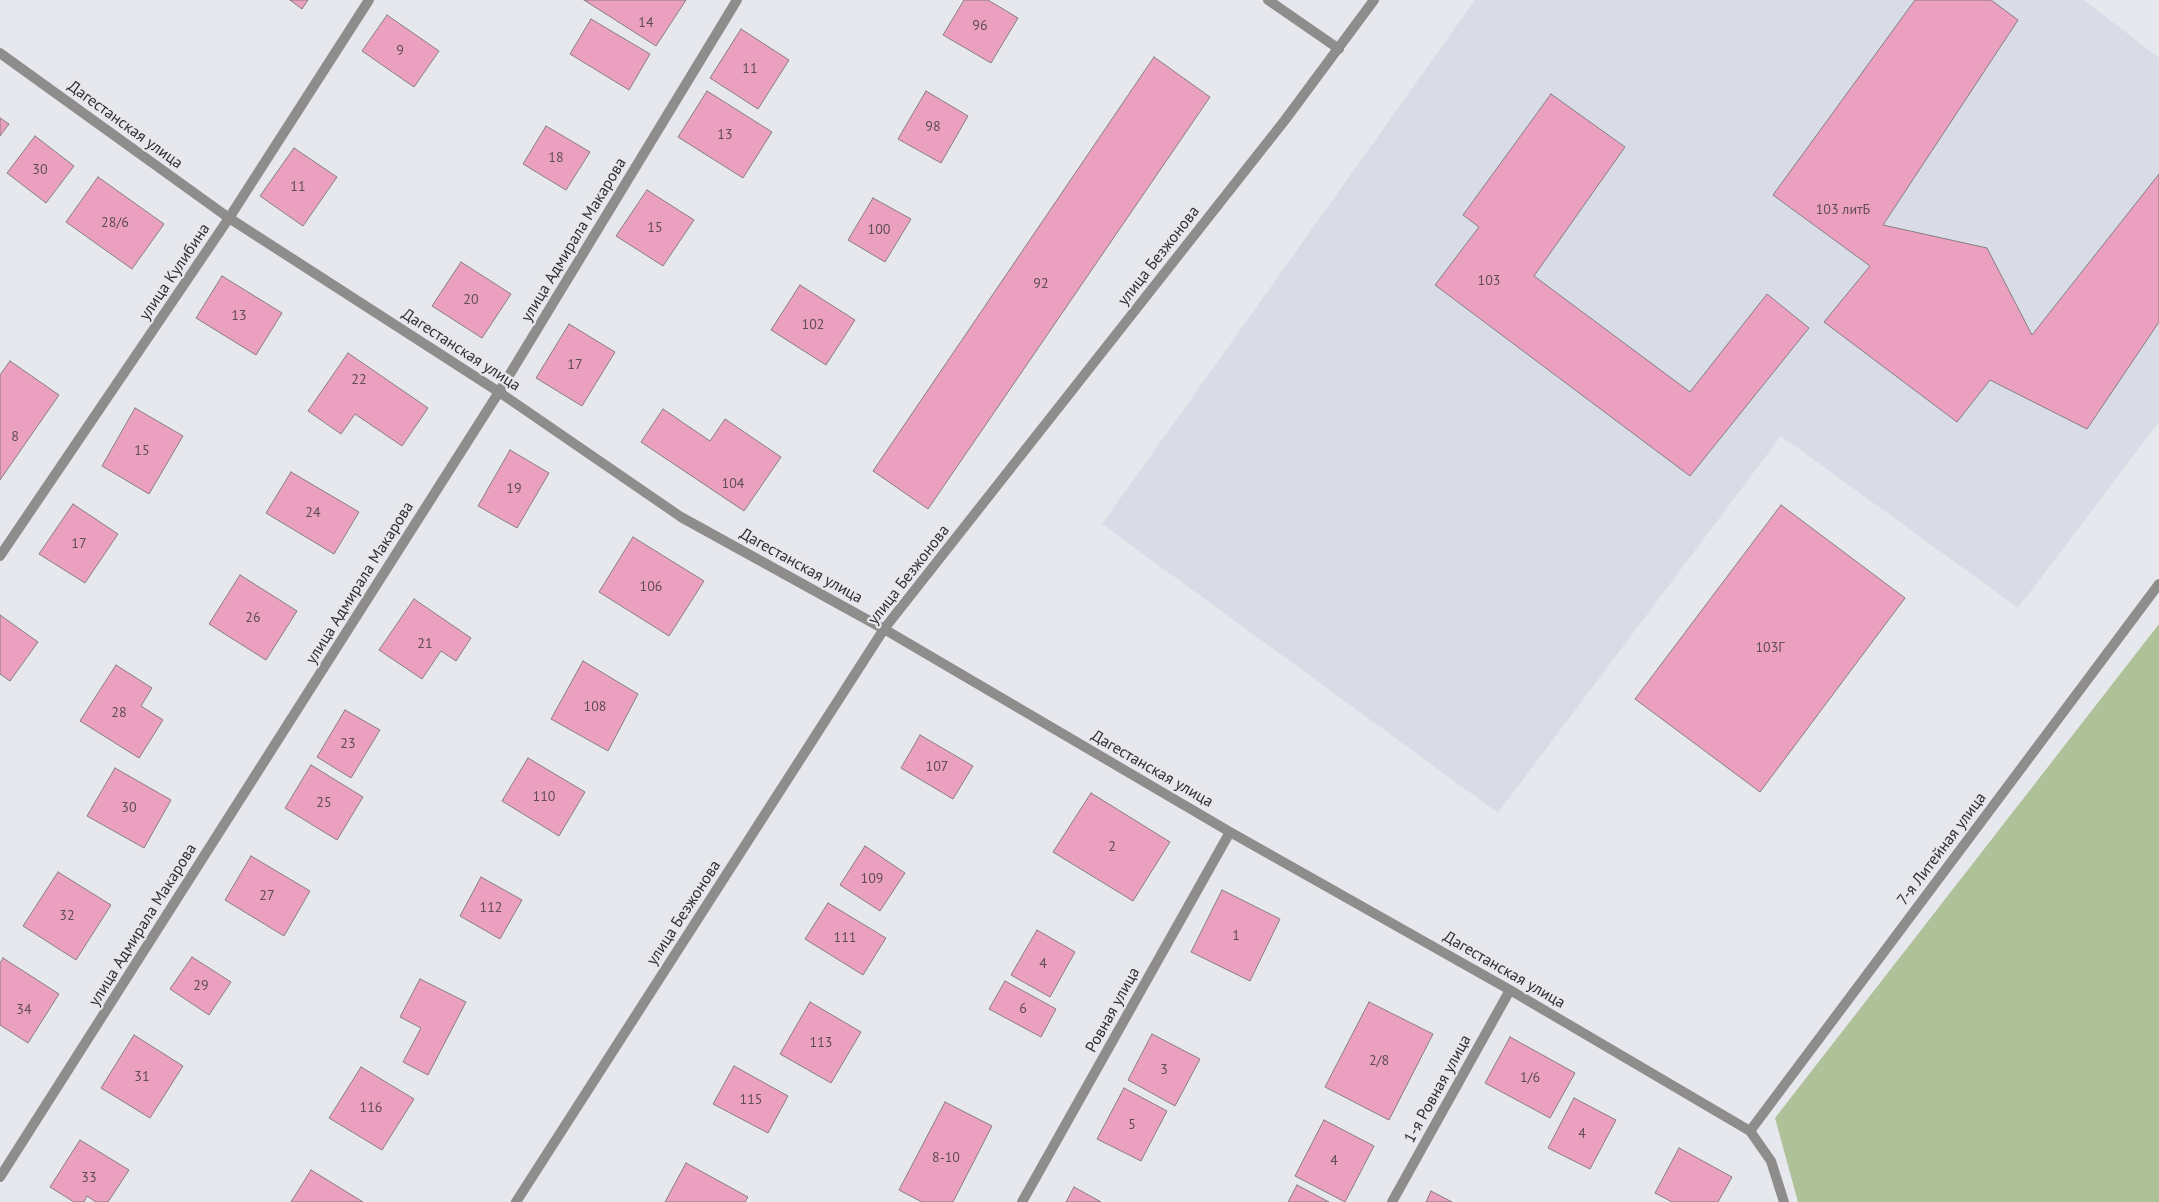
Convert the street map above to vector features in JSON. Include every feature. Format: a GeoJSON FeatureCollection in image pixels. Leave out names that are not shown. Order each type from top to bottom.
{"type":"FeatureCollection","features":[{"type":"Feature","properties":{"kind":"street","name":"улица Кулибина"},"geometry":{"type":"LineString","coordinates":[[0,556],[229,218],[369,0]]}},
{"type":"Feature","properties":{"kind":"street","name":"улица Адмирала Макарова"},"geometry":{"type":"LineString","coordinates":[[0,1177],[499,392],[737,0]]}},
{"type":"Feature","properties":{"kind":"street"},"geometry":{"type":"LineString","coordinates":[[1268,0],[1339,49]]}},
{"type":"Feature","properties":{"kind":"street","name":"улица Безжонова"},"geometry":{"type":"LineString","coordinates":[[516,1202],[884,629],[1339,49],[1374,0]]}},
{"type":"Feature","properties":{"kind":"street","name":"Дагестанская улица"},"geometry":{"type":"LineString","coordinates":[[0,53],[229,218],[499,392],[681,517],[884,629],[1230,832],[1510,990],[1750,1131]]}},
{"type":"Feature","properties":{"kind":"street","name":"7-я Литейная улица"},"geometry":{"type":"LineString","coordinates":[[1750,1131],[2159,584]]}},
{"type":"Feature","properties":{"kind":"street","name":"Ровная улица"},"geometry":{"type":"LineString","coordinates":[[1022,1202],[1230,832]]}},
{"type":"Feature","properties":{"kind":"street","name":"1-я Ровная улица"},"geometry":{"type":"LineString","coordinates":[[1392,1202],[1510,990]]}},
{"type":"Feature","properties":{"kind":"street"},"geometry":{"type":"LineString","coordinates":[[1750,1131],[1771,1161],[1784,1202]]}},
{"type":"Feature","properties":{"kind":"shaded area"},"geometry":{"type":"Polygon","coordinates":[[[1475,0],[2084,0],[2159,58],[2159,422],[2018,608],[1781,436],[1498,813],[1102,524],[1475,0]]]}},
{"type":"Feature","properties":{"kind":"green space"},"geometry":{"type":"Polygon","coordinates":[[[2159,624],[2159,1202],[1798,1202],[1775,1118],[2159,624]]]}},
{"type":"Feature","properties":{"kind":"building"},"geometry":{"type":"Polygon","coordinates":[[[290,0],[308,0],[302,9],[290,0]]]}},
{"type":"Feature","properties":{"kind":"building"},"geometry":{"type":"Polygon","coordinates":[[[584,0],[686,0],[656,46],[584,0]]]}},
{"type":"Feature","properties":{"kind":"building"},"geometry":{"type":"Polygon","coordinates":[[[964,0],[988,0],[1018,18],[991,63],[943,35],[964,0]]]}},
{"type":"Feature","properties":{"kind":"building"},"geometry":{"type":"Polygon","coordinates":[[[1915,0],[1991,0],[2018,20],[1883,225],[1987,248],[2032,335],[2159,174],[2159,322],[2087,429],[1990,380],[1957,422],[1824,322],[1870,266],[1773,195],[1915,0]]]}},
{"type":"Feature","properties":{"kind":"building"},"geometry":{"type":"Polygon","coordinates":[[[387,15],[439,51],[414,87],[362,51],[387,15]]]}},
{"type":"Feature","properties":{"kind":"building"},"geometry":{"type":"Polygon","coordinates":[[[591,19],[650,54],[629,90],[570,54],[591,19]]]}},
{"type":"Feature","properties":{"kind":"building"},"geometry":{"type":"Polygon","coordinates":[[[741,29],[789,60],[758,109],[710,78],[741,29]]]}},
{"type":"Feature","properties":{"kind":"building"},"geometry":{"type":"Polygon","coordinates":[[[1154,57],[1210,97],[928,509],[873,471],[1154,57]]]}},
{"type":"Feature","properties":{"kind":"building"},"geometry":{"type":"Polygon","coordinates":[[[707,91],[772,132],[743,178],[678,137],[707,91]]]}},
{"type":"Feature","properties":{"kind":"building"},"geometry":{"type":"Polygon","coordinates":[[[926,91],[968,116],[941,163],[898,139],[926,91]]]}},
{"type":"Feature","properties":{"kind":"building"},"geometry":{"type":"Polygon","coordinates":[[[1551,94],[1625,147],[1534,276],[1690,392],[1767,294],[1809,328],[1690,476],[1435,285],[1479,227],[1463,215],[1551,94]]]}},
{"type":"Feature","properties":{"kind":"building"},"geometry":{"type":"Polygon","coordinates":[[[0,118],[9,124],[0,136],[0,118]]]}},
{"type":"Feature","properties":{"kind":"building"},"geometry":{"type":"Polygon","coordinates":[[[546,126],[590,152],[566,190],[523,164],[546,126]]]}},
{"type":"Feature","properties":{"kind":"building"},"geometry":{"type":"Polygon","coordinates":[[[35,136],[74,166],[46,203],[7,173],[35,136]]]}},
{"type":"Feature","properties":{"kind":"building"},"geometry":{"type":"Polygon","coordinates":[[[294,148],[337,177],[303,226],[260,196],[294,148]]]}},
{"type":"Feature","properties":{"kind":"building"},"geometry":{"type":"Polygon","coordinates":[[[98,177],[164,224],[132,269],[66,222],[98,177]]]}},
{"type":"Feature","properties":{"kind":"building"},"geometry":{"type":"Polygon","coordinates":[[[647,190],[694,220],[663,266],[616,236],[647,190]]]}},
{"type":"Feature","properties":{"kind":"building"},"geometry":{"type":"Polygon","coordinates":[[[873,198],[911,219],[885,262],[848,240],[873,198]]]}},
{"type":"Feature","properties":{"kind":"building"},"geometry":{"type":"Polygon","coordinates":[[[461,262],[511,294],[482,338],[432,306],[461,262]]]}},
{"type":"Feature","properties":{"kind":"building"},"geometry":{"type":"Polygon","coordinates":[[[222,276],[282,313],[256,355],[196,318],[222,276]]]}},
{"type":"Feature","properties":{"kind":"building"},"geometry":{"type":"Polygon","coordinates":[[[800,285],[855,320],[826,365],[771,330],[800,285]]]}},
{"type":"Feature","properties":{"kind":"building"},"geometry":{"type":"Polygon","coordinates":[[[569,324],[615,352],[582,406],[536,378],[569,324]]]}},
{"type":"Feature","properties":{"kind":"building"},"geometry":{"type":"Polygon","coordinates":[[[348,353],[428,408],[402,446],[355,414],[341,434],[308,411],[348,353]]]}},
{"type":"Feature","properties":{"kind":"building"},"geometry":{"type":"Polygon","coordinates":[[[10,361],[59,395],[0,480],[0,375],[10,361]]]}},
{"type":"Feature","properties":{"kind":"building"},"geometry":{"type":"Polygon","coordinates":[[[135,408],[183,436],[149,494],[102,466],[135,408]]]}},
{"type":"Feature","properties":{"kind":"building"},"geometry":{"type":"Polygon","coordinates":[[[663,409],[710,441],[725,419],[781,457],[744,511],[641,442],[663,409]]]}},
{"type":"Feature","properties":{"kind":"building"},"geometry":{"type":"Polygon","coordinates":[[[510,450],[549,473],[517,528],[478,506],[510,450]]]}},
{"type":"Feature","properties":{"kind":"building"},"geometry":{"type":"Polygon","coordinates":[[[291,472],[359,512],[334,554],[266,513],[291,472]]]}},
{"type":"Feature","properties":{"kind":"building"},"geometry":{"type":"Polygon","coordinates":[[[73,504],[118,534],[85,583],[39,554],[73,504]]]}},
{"type":"Feature","properties":{"kind":"building"},"geometry":{"type":"Polygon","coordinates":[[[1781,505],[1905,598],[1760,792],[1635,699],[1781,505]]]}},
{"type":"Feature","properties":{"kind":"building"},"geometry":{"type":"Polygon","coordinates":[[[633,537],[704,581],[669,636],[599,592],[633,537]]]}},
{"type":"Feature","properties":{"kind":"building"},"geometry":{"type":"Polygon","coordinates":[[[240,575],[297,611],[266,660],[209,624],[240,575]]]}},
{"type":"Feature","properties":{"kind":"building"},"geometry":{"type":"Polygon","coordinates":[[[414,599],[471,638],[456,661],[441,651],[422,679],[379,650],[414,599]]]}},
{"type":"Feature","properties":{"kind":"building"},"geometry":{"type":"Polygon","coordinates":[[[0,615],[38,642],[10,681],[0,674],[0,615]]]}},
{"type":"Feature","properties":{"kind":"building"},"geometry":{"type":"Polygon","coordinates":[[[583,661],[638,694],[608,751],[551,719],[583,661]]]}},
{"type":"Feature","properties":{"kind":"building"},"geometry":{"type":"Polygon","coordinates":[[[116,665],[152,688],[141,706],[163,720],[139,758],[80,721],[116,665]]]}},
{"type":"Feature","properties":{"kind":"building"},"geometry":{"type":"Polygon","coordinates":[[[345,710],[380,730],[351,778],[317,757],[345,710]]]}},
{"type":"Feature","properties":{"kind":"building"},"geometry":{"type":"Polygon","coordinates":[[[920,735],[973,766],[953,799],[901,768],[920,735]]]}},
{"type":"Feature","properties":{"kind":"building"},"geometry":{"type":"Polygon","coordinates":[[[528,758],[585,792],[559,836],[502,801],[528,758]]]}},
{"type":"Feature","properties":{"kind":"building"},"geometry":{"type":"Polygon","coordinates":[[[311,765],[363,797],[337,840],[285,808],[311,765]]]}},
{"type":"Feature","properties":{"kind":"building"},"geometry":{"type":"Polygon","coordinates":[[[115,768],[171,800],[144,848],[87,816],[115,768]]]}},
{"type":"Feature","properties":{"kind":"building"},"geometry":{"type":"Polygon","coordinates":[[[1091,793],[1170,842],[1133,901],[1053,852],[1091,793]]]}},
{"type":"Feature","properties":{"kind":"building"},"geometry":{"type":"Polygon","coordinates":[[[865,846],[905,873],[880,911],[840,885],[865,846]]]}},
{"type":"Feature","properties":{"kind":"building"},"geometry":{"type":"Polygon","coordinates":[[[251,856],[310,891],[284,936],[225,900],[251,856]]]}},
{"type":"Feature","properties":{"kind":"building"},"geometry":{"type":"Polygon","coordinates":[[[58,872],[111,905],[76,960],[23,926],[58,872]]]}},
{"type":"Feature","properties":{"kind":"building"},"geometry":{"type":"Polygon","coordinates":[[[481,877],[522,900],[500,939],[460,916],[481,877]]]}},
{"type":"Feature","properties":{"kind":"building"},"geometry":{"type":"Polygon","coordinates":[[[1222,890],[1280,919],[1250,981],[1191,952],[1222,890]]]}},
{"type":"Feature","properties":{"kind":"building"},"geometry":{"type":"Polygon","coordinates":[[[828,903],[886,938],[863,975],[805,939],[828,903]]]}},
{"type":"Feature","properties":{"kind":"building"},"geometry":{"type":"Polygon","coordinates":[[[1037,930],[1075,952],[1050,997],[1011,975],[1037,930]]]}},
{"type":"Feature","properties":{"kind":"building"},"geometry":{"type":"Polygon","coordinates":[[[192,957],[231,982],[209,1015],[170,989],[192,957]]]}},
{"type":"Feature","properties":{"kind":"building"},"geometry":{"type":"Polygon","coordinates":[[[3,958],[59,994],[28,1043],[0,1025],[0,963],[3,958]]]}},
{"type":"Feature","properties":{"kind":"building"},"geometry":{"type":"Polygon","coordinates":[[[420,979],[466,1002],[428,1075],[403,1062],[421,1028],[400,1017],[420,979]]]}},
{"type":"Feature","properties":{"kind":"building"},"geometry":{"type":"Polygon","coordinates":[[[1005,981],[1056,1009],[1041,1037],[989,1009],[1005,981]]]}},
{"type":"Feature","properties":{"kind":"building"},"geometry":{"type":"Polygon","coordinates":[[[810,1002],[861,1032],[831,1083],[780,1054],[810,1002]]]}},
{"type":"Feature","properties":{"kind":"building"},"geometry":{"type":"Polygon","coordinates":[[[1369,1002],[1433,1034],[1389,1120],[1325,1087],[1369,1002]]]}},
{"type":"Feature","properties":{"kind":"building"},"geometry":{"type":"Polygon","coordinates":[[[1152,1034],[1200,1059],[1175,1106],[1128,1080],[1152,1034]]]}},
{"type":"Feature","properties":{"kind":"building"},"geometry":{"type":"Polygon","coordinates":[[[134,1035],[183,1066],[150,1118],[101,1088],[134,1035]]]}},
{"type":"Feature","properties":{"kind":"building"},"geometry":{"type":"Polygon","coordinates":[[[1510,1037],[1575,1073],[1550,1118],[1485,1083],[1510,1037]]]}},
{"type":"Feature","properties":{"kind":"building"},"geometry":{"type":"Polygon","coordinates":[[[734,1066],[788,1096],[768,1133],[713,1104],[734,1066]]]}},
{"type":"Feature","properties":{"kind":"building"},"geometry":{"type":"Polygon","coordinates":[[[361,1067],[414,1099],[382,1150],[329,1118],[361,1067]]]}},
{"type":"Feature","properties":{"kind":"building"},"geometry":{"type":"Polygon","coordinates":[[[1124,1088],[1167,1111],[1141,1161],[1097,1139],[1124,1088]]]}},
{"type":"Feature","properties":{"kind":"building"},"geometry":{"type":"Polygon","coordinates":[[[1574,1098],[1616,1120],[1590,1169],[1548,1148],[1574,1098]]]}},
{"type":"Feature","properties":{"kind":"building"},"geometry":{"type":"Polygon","coordinates":[[[945,1102],[992,1126],[953,1202],[922,1202],[899,1190],[945,1102]]]}},
{"type":"Feature","properties":{"kind":"building"},"geometry":{"type":"Polygon","coordinates":[[[1324,1120],[1374,1146],[1345,1202],[1295,1176],[1324,1120]]]}},
{"type":"Feature","properties":{"kind":"building"},"geometry":{"type":"Polygon","coordinates":[[[80,1140],[129,1170],[108,1202],[96,1202],[87,1196],[84,1202],[74,1202],[50,1187],[80,1140]]]}},
{"type":"Feature","properties":{"kind":"building"},"geometry":{"type":"Polygon","coordinates":[[[1679,1148],[1732,1177],[1718,1202],[1672,1202],[1655,1193],[1679,1148]]]}},
{"type":"Feature","properties":{"kind":"building"},"geometry":{"type":"Polygon","coordinates":[[[686,1163],[748,1197],[745,1202],[665,1202],[686,1163]]]}},
{"type":"Feature","properties":{"kind":"building"},"geometry":{"type":"Polygon","coordinates":[[[311,1170],[363,1202],[291,1202],[311,1170]]]}},
{"type":"Feature","properties":{"kind":"building"},"geometry":{"type":"Polygon","coordinates":[[[1297,1185],[1329,1202],[1288,1202],[1297,1185]]]}},
{"type":"Feature","properties":{"kind":"building"},"geometry":{"type":"Polygon","coordinates":[[[1074,1187],[1101,1202],[1066,1202],[1074,1187]]]}},
{"type":"Feature","properties":{"kind":"building"},"geometry":{"type":"Polygon","coordinates":[[[1431,1191],[1452,1202],[1426,1202],[1431,1191]]]}}]}
